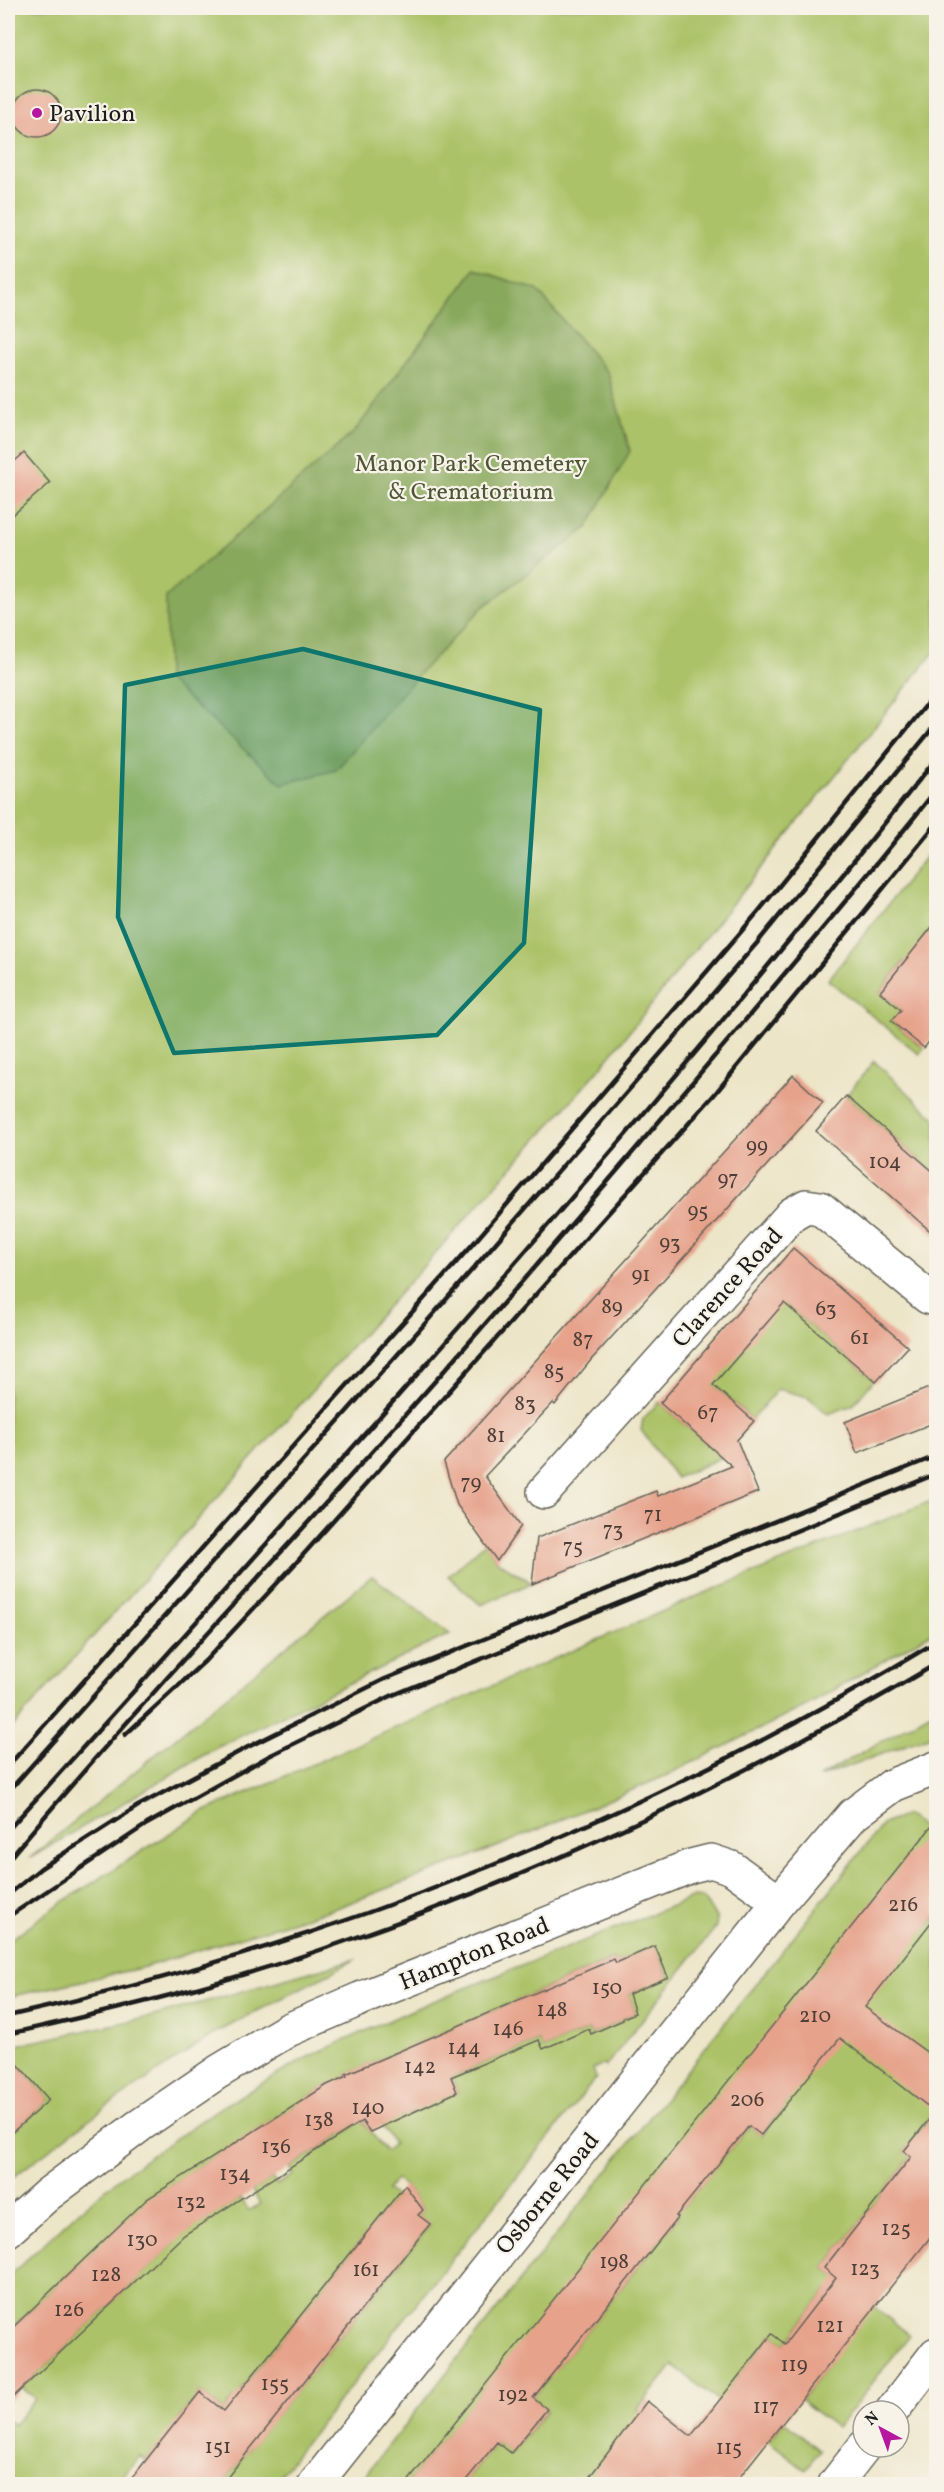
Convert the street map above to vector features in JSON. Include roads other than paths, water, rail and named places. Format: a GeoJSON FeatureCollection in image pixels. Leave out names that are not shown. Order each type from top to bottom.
{"type":"FeatureCollection","features":[{"type":"Feature","properties":{"kind":"street","name":"Clarence Road"},"geometry":{"type":"LineString","coordinates":[[544,1492],[792,1214],[806,1206],[820,1208],[928,1297],[936,1299]]}},
{"type":"Feature","properties":{"kind":"street"},"geometry":{"type":"LineString","coordinates":[[779,1902],[853,1815],[893,1785],[936,1768]]}},
{"type":"Feature","properties":{"kind":"street","name":"Hampton Road"},"geometry":{"type":"LineString","coordinates":[[8,2230],[74,2174],[218,2072],[288,2031],[360,1999],[691,1866],[711,1861],[732,1868],[779,1902]]}},
{"type":"Feature","properties":{"kind":"street","name":"Osborne Road"},"geometry":{"type":"LineString","coordinates":[[315,2484],[779,1902]]}},
{"type":"Feature","properties":{"kind":"street"},"geometry":{"type":"LineString","coordinates":[[901,2399],[936,2354]]}},
{"type":"Feature","properties":{"kind":"street"},"geometry":{"type":"LineString","coordinates":[[835,2484],[855,2459]]}},
{"type":"Feature","properties":{"kind":"railway"},"geometry":{"type":"LineString","coordinates":[[8,1766],[479,1237],[758,912],[936,693]]}},
{"type":"Feature","properties":{"kind":"railway"},"geometry":{"type":"LineString","coordinates":[[8,1792],[430,1318],[757,943],[936,724]]}},
{"type":"Feature","properties":{"kind":"railway"},"geometry":{"type":"LineString","coordinates":[[8,1830],[481,1302],[712,1033],[936,759]]}},
{"type":"Feature","properties":{"kind":"railway"},"geometry":{"type":"LineString","coordinates":[[8,1860],[109,1743],[494,1314],[798,959],[936,790]]}},
{"type":"Feature","properties":{"kind":"railway"},"geometry":{"type":"LineString","coordinates":[[125,1735],[205,1661],[294,1565],[714,1095],[936,824]]}},
{"type":"Feature","properties":{"kind":"railway"},"geometry":{"type":"LineString","coordinates":[[8,1895],[41,1868],[138,1806],[248,1747],[385,1679],[936,1456]]}},
{"type":"Feature","properties":{"kind":"railway"},"geometry":{"type":"LineString","coordinates":[[8,1917],[147,1824],[269,1756],[393,1695],[936,1474]]}},
{"type":"Feature","properties":{"kind":"railway"},"geometry":{"type":"LineString","coordinates":[[8,2016],[130,1986],[251,1952],[370,1912],[487,1867],[603,1818],[716,1764],[827,1705],[936,1642]]}},
{"type":"Feature","properties":{"kind":"railway"},"geometry":{"type":"LineString","coordinates":[[8,2034],[219,1982],[343,1942],[497,1884],[647,1818],[720,1782],[793,1745],[936,1664]]}},
{"type":"Feature","properties":{"kind":"place","name":"Pavilion"},"geometry":{"type":"Point","coordinates":[37,113]}},
{"type":"Feature","properties":{"kind":"park label","name":"Manor Park Cemetery & Crematorium"},"geometry":{"type":"Point","coordinates":[471,477]}}]}
